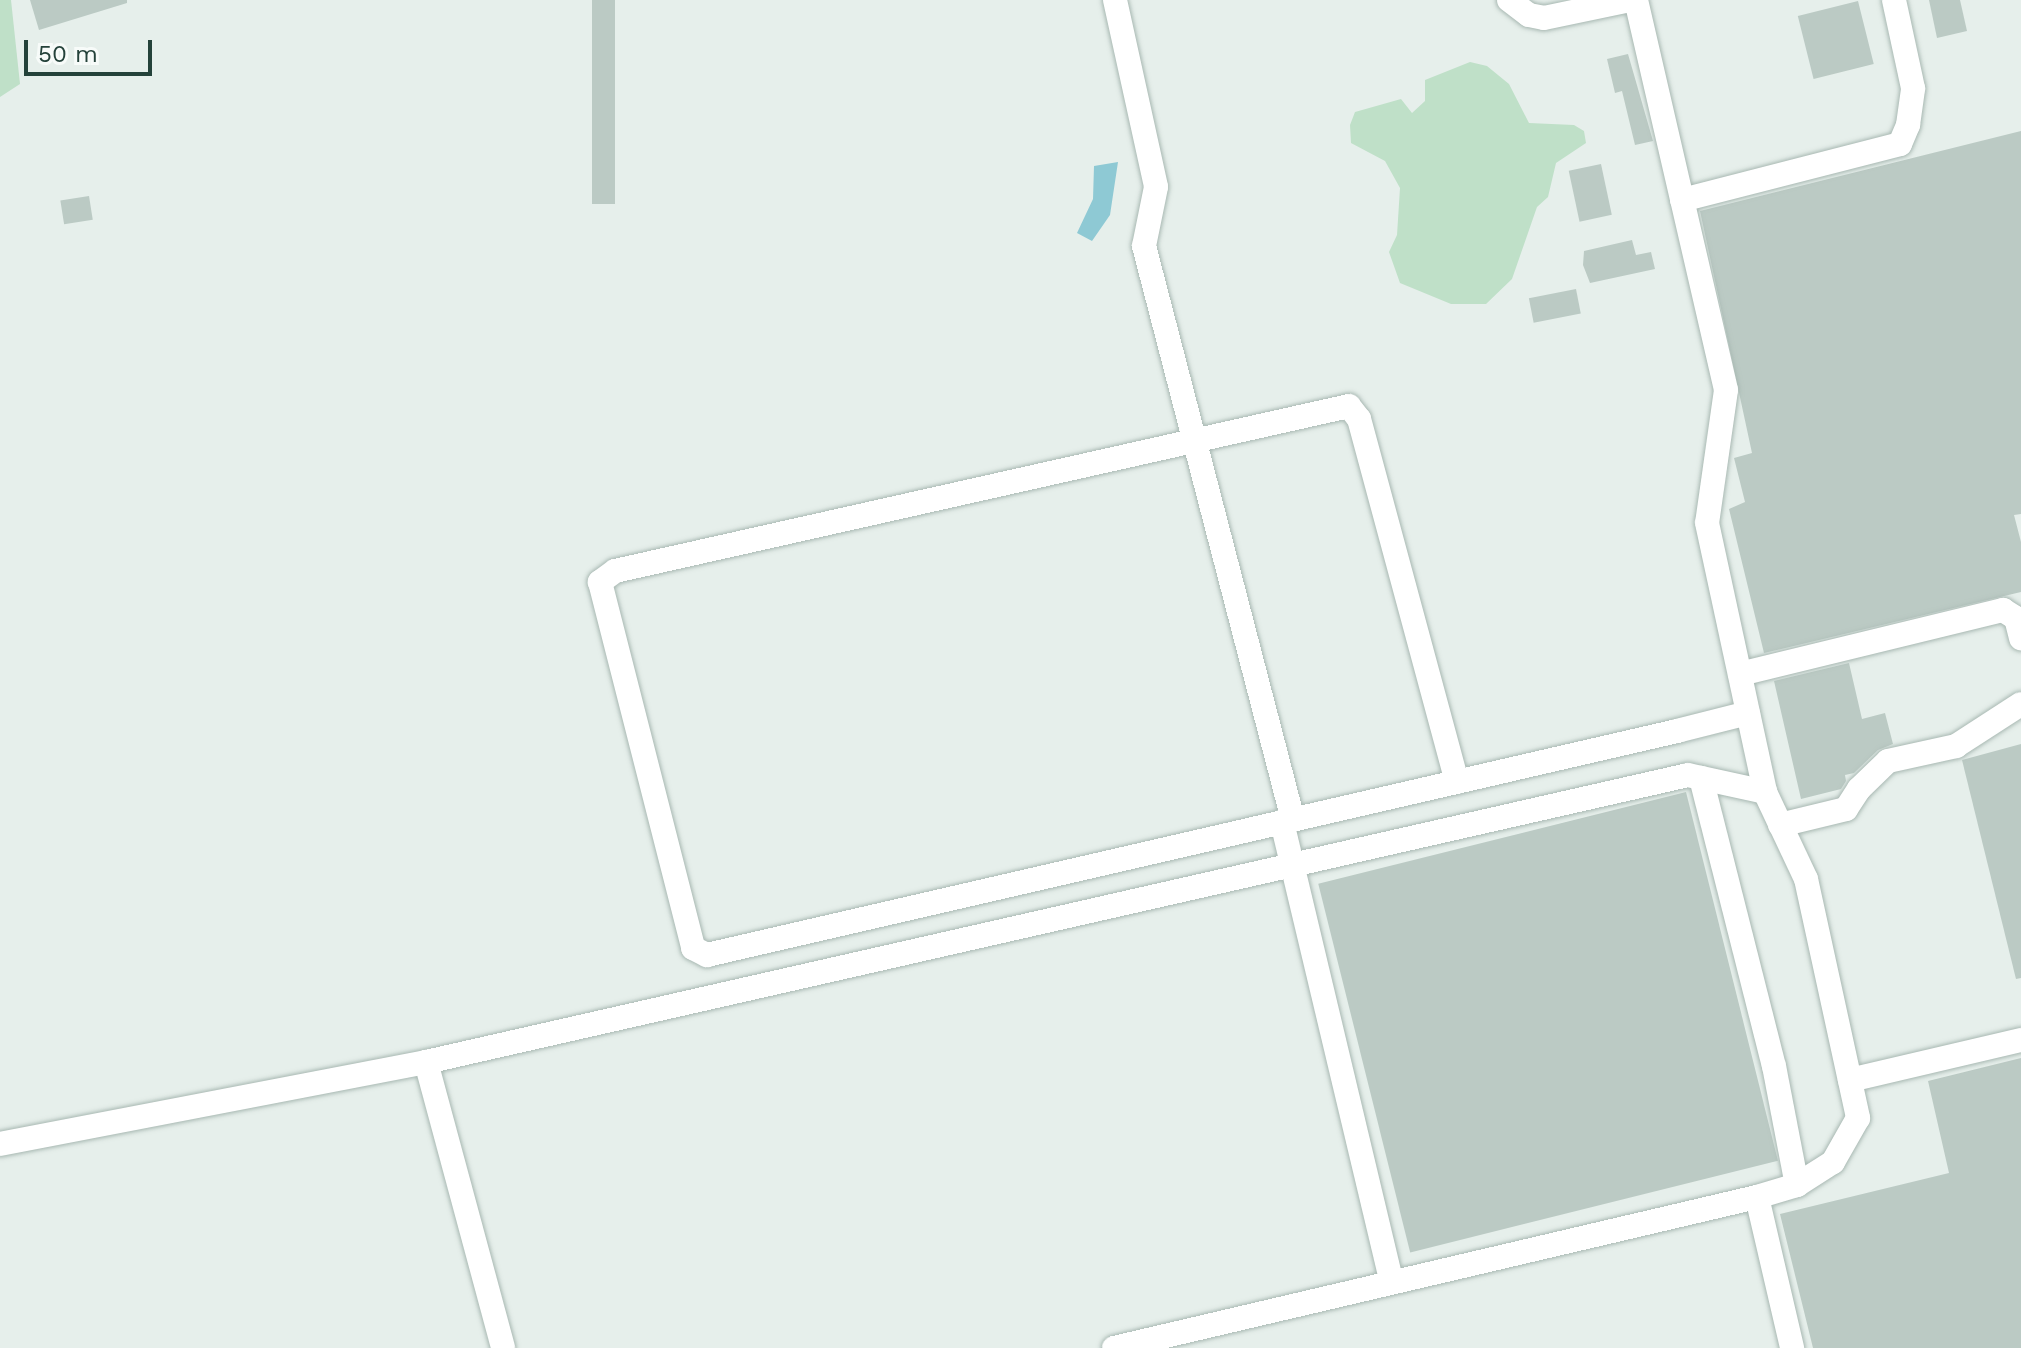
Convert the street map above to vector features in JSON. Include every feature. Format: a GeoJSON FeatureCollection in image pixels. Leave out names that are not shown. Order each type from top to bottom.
{"type":"FeatureCollection","features":[{"type":"Feature","properties":{"kind":"street"},"geometry":{"type":"LineString","coordinates":[[1115,0],[1156,187],[1144,246],[1288,821],[1294,866],[1392,1282]]}},
{"type":"Feature","properties":{"kind":"street"},"geometry":{"type":"LineString","coordinates":[[1114,1348],[1797,1185],[1833,1162],[1858,1118],[1806,879],[1765,792],[1707,523],[1726,390],[1633,0],[1544,18],[1529,15],[1509,0]]}},
{"type":"Feature","properties":{"kind":"street"},"geometry":{"type":"LineString","coordinates":[[1682,200],[1900,144],[1908,125],[1913,88],[1894,0]]}},
{"type":"Feature","properties":{"kind":"street"},"geometry":{"type":"LineString","coordinates":[[1457,782],[1354,409],[1349,406],[615,571],[600,582],[693,948],[707,955],[1457,782],[1748,713]]}},
{"type":"Feature","properties":{"kind":"street"},"geometry":{"type":"LineString","coordinates":[[1740,674],[2003,610],[2016,618],[2021,638]]}},
{"type":"Feature","properties":{"kind":"street"},"geometry":{"type":"LineString","coordinates":[[1780,825],[1846,809],[1859,789],[1888,761],[1956,746],[2021,704]]}},
{"type":"Feature","properties":{"kind":"street"},"geometry":{"type":"LineString","coordinates":[[0,1144],[426,1062],[1688,775],[1765,792]]}},
{"type":"Feature","properties":{"kind":"street"},"geometry":{"type":"LineString","coordinates":[[1701,778],[1774,1066],[1797,1185]]}},
{"type":"Feature","properties":{"kind":"street"},"geometry":{"type":"LineString","coordinates":[[1027,881],[1038,924]]}},
{"type":"Feature","properties":{"kind":"street"},"geometry":{"type":"LineString","coordinates":[[1850,1080],[2021,1040]]}},
{"type":"Feature","properties":{"kind":"street"},"geometry":{"type":"LineString","coordinates":[[426,1062],[503,1348]]}},
{"type":"Feature","properties":{"kind":"street"},"geometry":{"type":"LineString","coordinates":[[1757,1197],[1792,1348]]}},
{"type":"Feature","properties":{"kind":"green space"},"geometry":{"type":"Polygon","coordinates":[[[0,0],[11,0],[20,84],[0,97],[0,0]]]}},
{"type":"Feature","properties":{"kind":"green space"},"geometry":{"type":"Polygon","coordinates":[[[1470,62],[1487,66],[1509,84],[1529,123],[1574,125],[1584,131],[1586,143],[1556,163],[1548,197],[1537,207],[1512,279],[1486,304],[1451,304],[1400,283],[1389,252],[1397,235],[1400,188],[1385,161],[1351,143],[1350,125],[1355,112],[1401,99],[1412,113],[1425,101],[1425,80],[1470,62]]]}},
{"type":"Feature","properties":{"kind":"water"},"geometry":{"type":"Polygon","coordinates":[[[1118,162],[1110,215],[1092,241],[1077,233],[1093,199],[1094,166],[1118,162]]]}},
{"type":"Feature","properties":{"kind":"building"},"geometry":{"type":"Polygon","coordinates":[[[30,0],[127,0],[127,3],[39,30],[30,0]]]}},
{"type":"Feature","properties":{"kind":"building"},"geometry":{"type":"Polygon","coordinates":[[[592,0],[615,0],[615,204],[592,204],[592,0]]]}},
{"type":"Feature","properties":{"kind":"building"},"geometry":{"type":"Polygon","coordinates":[[[1929,0],[1960,0],[1967,31],[1937,38],[1929,0]]]}},
{"type":"Feature","properties":{"kind":"building"},"geometry":{"type":"Polygon","coordinates":[[[1858,1],[1874,64],[1814,79],[1798,16],[1858,1]]]}},
{"type":"Feature","properties":{"kind":"building"},"geometry":{"type":"Polygon","coordinates":[[[1628,54],[1653,141],[1635,145],[1622,91],[1615,93],[1607,59],[1628,54]]]}},
{"type":"Feature","properties":{"kind":"building"},"geometry":{"type":"Polygon","coordinates":[[[2021,131],[2021,514],[2014,515],[2021,542],[2021,592],[1764,653],[1729,509],[1745,502],[1734,458],[1752,453],[1700,211],[2021,131]]]}},
{"type":"Feature","properties":{"kind":"building"},"geometry":{"type":"Polygon","coordinates":[[[1601,164],[1612,215],[1580,222],[1569,171],[1601,164]]]}},
{"type":"Feature","properties":{"kind":"building"},"geometry":{"type":"Polygon","coordinates":[[[89,196],[93,220],[64,224],[60,201],[89,196]]]}},
{"type":"Feature","properties":{"kind":"building"},"geometry":{"type":"Polygon","coordinates":[[[1632,240],[1636,255],[1651,252],[1655,269],[1590,283],[1583,265],[1584,251],[1632,240]]]}},
{"type":"Feature","properties":{"kind":"building"},"geometry":{"type":"Polygon","coordinates":[[[1576,289],[1581,314],[1534,323],[1529,298],[1576,289]]]}},
{"type":"Feature","properties":{"kind":"building"},"geometry":{"type":"Polygon","coordinates":[[[1849,663],[1862,719],[1885,713],[1893,744],[1878,750],[1854,773],[1845,775],[1846,781],[1841,789],[1801,799],[1774,681],[1849,663]]]}},
{"type":"Feature","properties":{"kind":"building"},"geometry":{"type":"Polygon","coordinates":[[[2021,744],[2021,978],[2016,979],[1962,760],[2021,744]]]}},
{"type":"Feature","properties":{"kind":"building"},"geometry":{"type":"Polygon","coordinates":[[[1686,792],[1778,1161],[1410,1252],[1318,884],[1686,792]]]}},
{"type":"Feature","properties":{"kind":"building"},"geometry":{"type":"Polygon","coordinates":[[[2021,1058],[2021,1348],[1813,1348],[1780,1214],[1949,1173],[1928,1081],[2021,1058]]]}}]}
